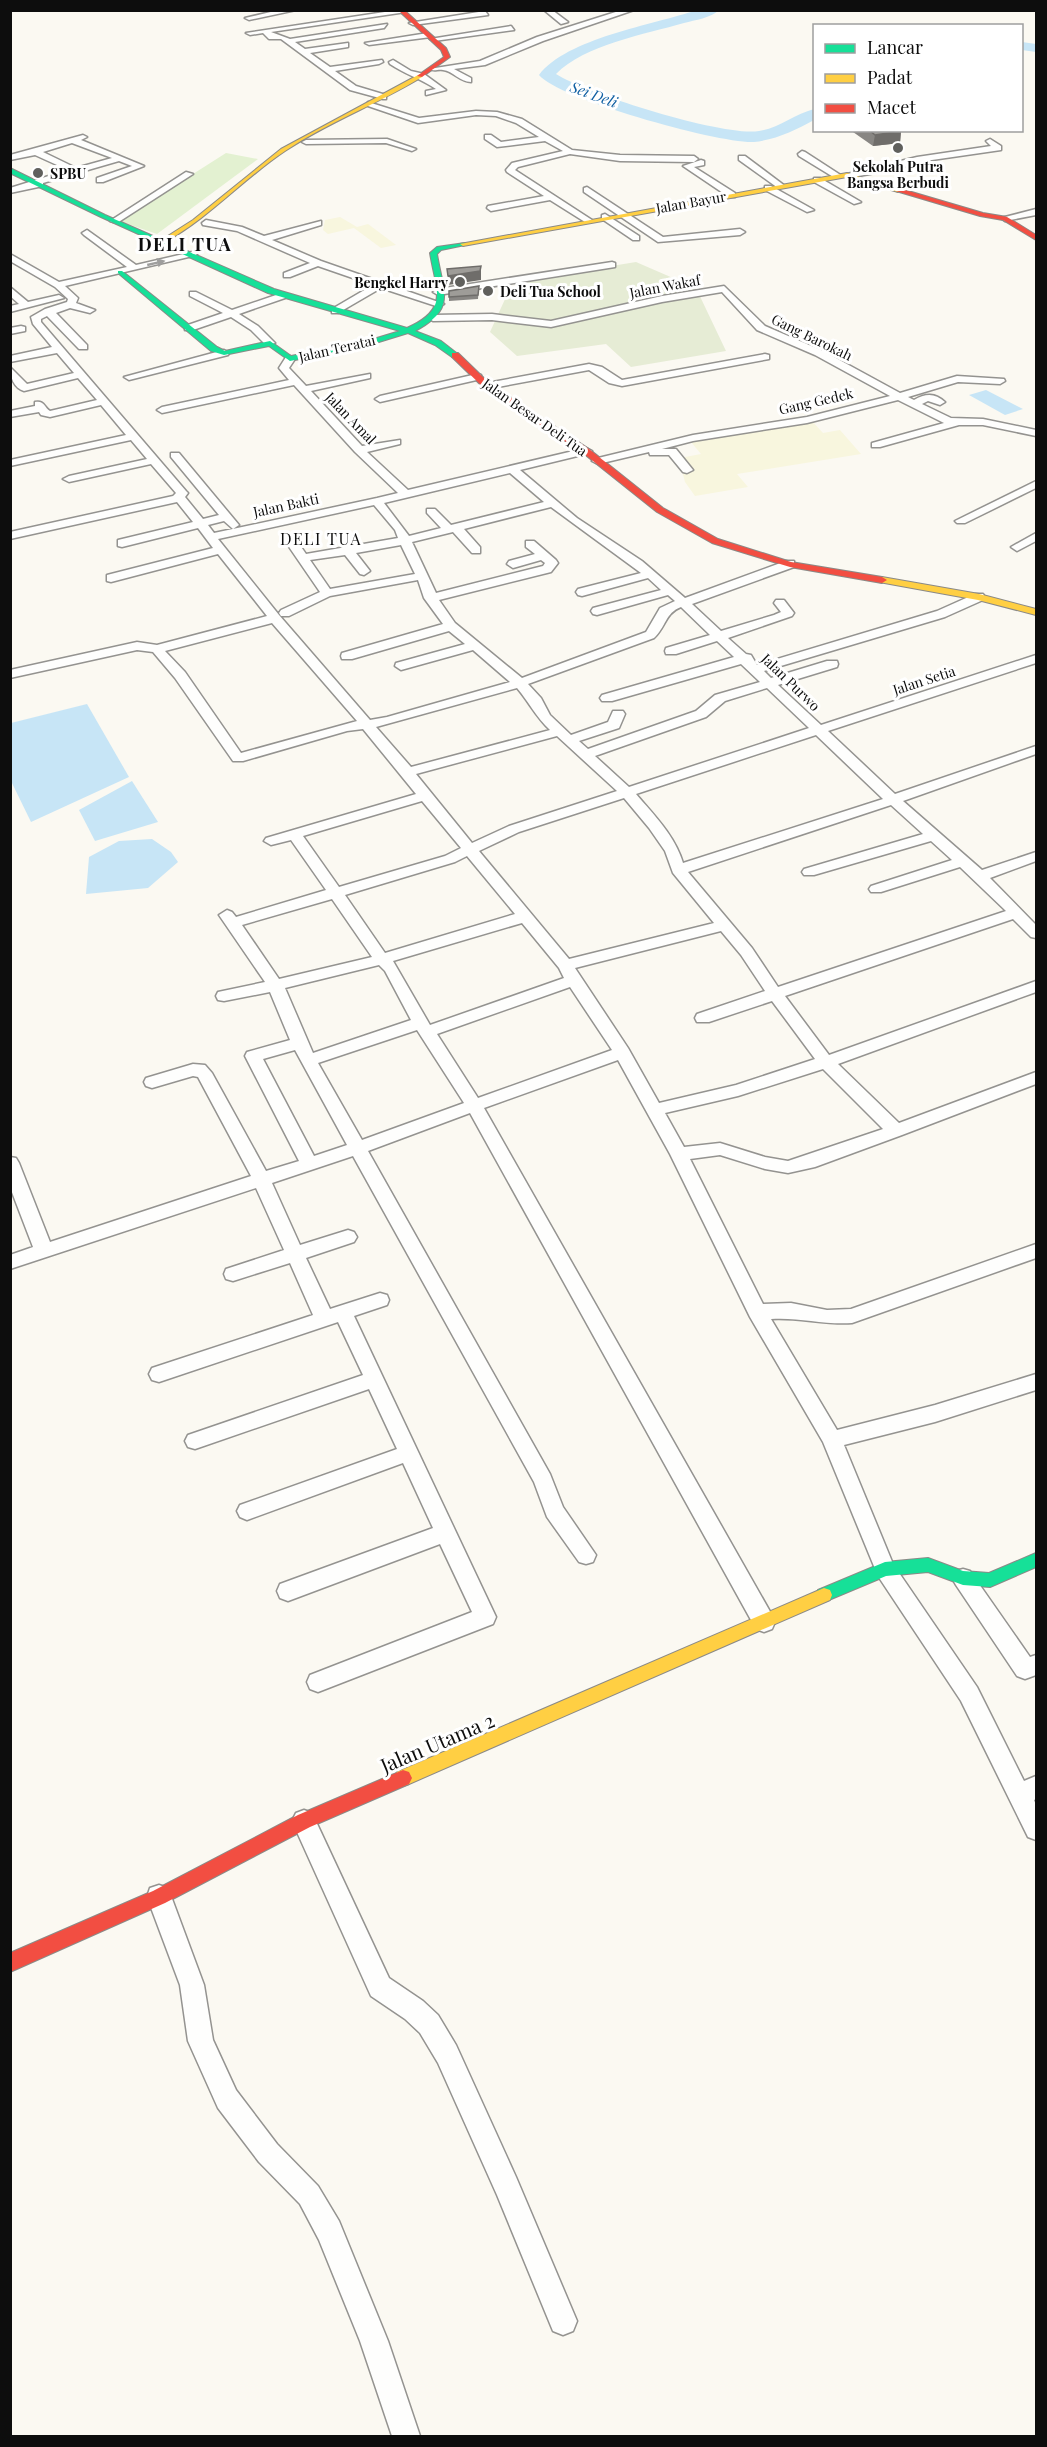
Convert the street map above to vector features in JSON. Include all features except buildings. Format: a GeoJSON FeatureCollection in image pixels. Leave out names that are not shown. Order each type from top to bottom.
{"type":"FeatureCollection","features":[{"type":"Feature","properties":{"kind":"main road"},"geometry":{"type":"LineString","coordinates":[[167,243],[200,220],[270,157],[331,120],[377,100],[430,72],[447,56],[433,39],[406,18]]}},
{"type":"Feature","properties":{"kind":"main road"},"geometry":{"type":"LineString","coordinates":[[167,243],[206,223],[264,169],[339,122],[341,117]]}},
{"type":"Feature","properties":{"kind":"main road","name":"Jalan Besar Deli Tua"},"geometry":{"type":"LineString","coordinates":[[10,170],[114,221],[282,296],[409,331],[451,351],[482,382],[586,451],[660,510],[707,537],[738,550],[790,564],[980,597],[1036,612]]}},
{"type":"Feature","properties":{"kind":"main road","name":"Jalan Bayur"},"geometry":{"type":"LineString","coordinates":[[439,298],[433,253],[439,248],[843,175],[982,215],[1005,218],[1036,238]]}},
{"type":"Feature","properties":{"kind":"main road"},"geometry":{"type":"LineString","coordinates":[[120,272],[189,327],[209,346],[224,352],[270,343]]}},
{"type":"Feature","properties":{"kind":"main road"},"geometry":{"type":"LineString","coordinates":[[409,331],[433,318],[439,298]]}},
{"type":"Feature","properties":{"kind":"main road","name":"Jalan Teratai"},"geometry":{"type":"LineString","coordinates":[[270,343],[290,359],[409,331]]}},
{"type":"Feature","properties":{"kind":"main road","name":"Jalan Utama 2"},"geometry":{"type":"LineString","coordinates":[[10,1963],[159,1897],[304,1821],[885,1569],[928,1565],[963,1578],[990,1580],[1036,1560]]}},
{"type":"Feature","properties":{"kind":"street"},"geometry":{"type":"LineString","coordinates":[[260,16],[293,10]]}},
{"type":"Feature","properties":{"kind":"street"},"geometry":{"type":"LineString","coordinates":[[462,10],[469,15]]}},
{"type":"Feature","properties":{"kind":"street"},"geometry":{"type":"LineString","coordinates":[[547,10],[564,22]]}},
{"type":"Feature","properties":{"kind":"street"},"geometry":{"type":"LineString","coordinates":[[393,62],[408,73],[430,72],[482,63],[540,39],[631,10]]}},
{"type":"Feature","properties":{"kind":"street"},"geometry":{"type":"LineString","coordinates":[[406,18],[445,13]]}},
{"type":"Feature","properties":{"kind":"street"},"geometry":{"type":"LineString","coordinates":[[254,28],[277,29],[485,13]]}},
{"type":"Feature","properties":{"kind":"street"},"geometry":{"type":"LineString","coordinates":[[254,28],[260,16]]}},
{"type":"Feature","properties":{"kind":"street"},"geometry":{"type":"LineString","coordinates":[[260,16],[277,29]]}},
{"type":"Feature","properties":{"kind":"street"},"geometry":{"type":"LineString","coordinates":[[288,41],[390,25]]}},
{"type":"Feature","properties":{"kind":"street"},"geometry":{"type":"LineString","coordinates":[[254,28],[272,37],[283,37],[356,90],[418,121],[486,113],[519,122],[570,152]]}},
{"type":"Feature","properties":{"kind":"street"},"geometry":{"type":"LineString","coordinates":[[384,49],[433,39],[512,28]]}},
{"type":"Feature","properties":{"kind":"street"},"geometry":{"type":"LineString","coordinates":[[369,43],[433,39]]}},
{"type":"Feature","properties":{"kind":"street"},"geometry":{"type":"LineString","coordinates":[[303,52],[345,45]]}},
{"type":"Feature","properties":{"kind":"street"},"geometry":{"type":"LineString","coordinates":[[327,70],[379,62]]}},
{"type":"Feature","properties":{"kind":"street"},"geometry":{"type":"LineString","coordinates":[[430,72],[468,80]]}},
{"type":"Feature","properties":{"kind":"street"},"geometry":{"type":"LineString","coordinates":[[429,93],[442,90],[430,72]]}},
{"type":"Feature","properties":{"kind":"street"},"geometry":{"type":"LineString","coordinates":[[510,127],[513,123],[519,122]]}},
{"type":"Feature","properties":{"kind":"street"},"geometry":{"type":"LineString","coordinates":[[10,158],[88,136]]}},
{"type":"Feature","properties":{"kind":"street"},"geometry":{"type":"LineString","coordinates":[[488,137],[500,145],[546,138]]}},
{"type":"Feature","properties":{"kind":"street"},"geometry":{"type":"LineString","coordinates":[[72,140],[140,166],[100,180]]}},
{"type":"Feature","properties":{"kind":"street"},"geometry":{"type":"LineString","coordinates":[[306,142],[387,141],[412,149]]}},
{"type":"Feature","properties":{"kind":"street"},"geometry":{"type":"LineString","coordinates":[[802,154],[843,175],[917,160],[998,148],[990,141]]}},
{"type":"Feature","properties":{"kind":"street"},"geometry":{"type":"LineString","coordinates":[[36,152],[76,171]]}},
{"type":"Feature","properties":{"kind":"street"},"geometry":{"type":"LineString","coordinates":[[588,220],[510,170],[514,165],[570,152],[630,158],[694,159]]}},
{"type":"Feature","properties":{"kind":"street"},"geometry":{"type":"LineString","coordinates":[[904,153],[917,160]]}},
{"type":"Feature","properties":{"kind":"street"},"geometry":{"type":"LineString","coordinates":[[10,190],[121,158]]}},
{"type":"Feature","properties":{"kind":"street"},"geometry":{"type":"LineString","coordinates":[[742,158],[775,187],[810,210]]}},
{"type":"Feature","properties":{"kind":"street"},"geometry":{"type":"LineString","coordinates":[[528,167],[542,164],[540,160]]}},
{"type":"Feature","properties":{"kind":"street"},"geometry":{"type":"LineString","coordinates":[[706,163],[687,166],[732,195]]}},
{"type":"Feature","properties":{"kind":"street"},"geometry":{"type":"LineString","coordinates":[[114,221],[189,174]]}},
{"type":"Feature","properties":{"kind":"street"},"geometry":{"type":"LineString","coordinates":[[817,180],[857,202]]}},
{"type":"Feature","properties":{"kind":"street"},"geometry":{"type":"LineString","coordinates":[[797,183],[809,186],[828,197]]}},
{"type":"Feature","properties":{"kind":"street"},"geometry":{"type":"LineString","coordinates":[[586,190],[663,240],[740,232]]}},
{"type":"Feature","properties":{"kind":"street"},"geometry":{"type":"LineString","coordinates":[[490,208],[551,197]]}},
{"type":"Feature","properties":{"kind":"street"},"geometry":{"type":"LineString","coordinates":[[1005,218],[1036,212]]}},
{"type":"Feature","properties":{"kind":"street"},"geometry":{"type":"LineString","coordinates":[[605,217],[636,238]]}},
{"type":"Feature","properties":{"kind":"street"},"geometry":{"type":"LineString","coordinates":[[206,223],[231,227],[265,239],[318,264],[379,285],[439,298],[612,265]]}},
{"type":"Feature","properties":{"kind":"street"},"geometry":{"type":"LineString","coordinates":[[265,239],[318,223]]}},
{"type":"Feature","properties":{"kind":"street"},"geometry":{"type":"LineString","coordinates":[[87,233],[135,268]]}},
{"type":"Feature","properties":{"kind":"street"},"geometry":{"type":"LineString","coordinates":[[58,285],[192,255]]}},
{"type":"Feature","properties":{"kind":"street"},"geometry":{"type":"LineString","coordinates":[[13,260],[58,285],[77,308],[90,310]]}},
{"type":"Feature","properties":{"kind":"street"},"geometry":{"type":"LineString","coordinates":[[287,275],[318,264]]}},
{"type":"Feature","properties":{"kind":"street"},"geometry":{"type":"LineString","coordinates":[[335,311],[379,285]]}},
{"type":"Feature","properties":{"kind":"street","name":"Jalan Wakaf"},"geometry":{"type":"LineString","coordinates":[[433,318],[492,317],[551,324],[662,299],[724,289]]}},
{"type":"Feature","properties":{"kind":"street","name":"Gang Barokah"},"geometry":{"type":"LineString","coordinates":[[724,289],[761,328],[819,353],[899,396]]}},
{"type":"Feature","properties":{"kind":"street"},"geometry":{"type":"LineString","coordinates":[[12,294],[27,306]]}},
{"type":"Feature","properties":{"kind":"street"},"geometry":{"type":"LineString","coordinates":[[193,294],[231,314],[270,343]]}},
{"type":"Feature","properties":{"kind":"street"},"geometry":{"type":"LineString","coordinates":[[189,327],[282,296]]}},
{"type":"Feature","properties":{"kind":"street"},"geometry":{"type":"LineString","coordinates":[[10,309],[70,300]]}},
{"type":"Feature","properties":{"kind":"street"},"geometry":{"type":"LineString","coordinates":[[70,300],[36,317],[35,320],[155,460],[220,550],[280,616],[366,724],[408,772],[425,796],[472,850],[569,973],[622,1052],[679,1154],[758,1312],[832,1439],[885,1569],[969,1694],[1028,1791],[1036,1829]]}},
{"type":"Feature","properties":{"kind":"street"},"geometry":{"type":"LineString","coordinates":[[48,311],[83,347]]}},
{"type":"Feature","properties":{"kind":"street"},"geometry":{"type":"LineString","coordinates":[[10,359],[60,349]]}},
{"type":"Feature","properties":{"kind":"street"},"geometry":{"type":"LineString","coordinates":[[129,377],[224,352]]}},
{"type":"Feature","properties":{"kind":"street"},"geometry":{"type":"LineString","coordinates":[[380,399],[589,367],[597,368],[610,381],[622,383],[765,357]]}},
{"type":"Feature","properties":{"kind":"street","name":"Jalan Amal"},"geometry":{"type":"LineString","coordinates":[[290,359],[284,368],[359,450],[406,494]]}},
{"type":"Feature","properties":{"kind":"street"},"geometry":{"type":"LineString","coordinates":[[10,370],[24,388],[82,374]]}},
{"type":"Feature","properties":{"kind":"street"},"geometry":{"type":"LineString","coordinates":[[162,410],[301,385],[366,376]]}},
{"type":"Feature","properties":{"kind":"street","name":"Gang Gedek"},"geometry":{"type":"LineString","coordinates":[[601,463],[693,438],[807,420],[957,379],[1000,381]]}},
{"type":"Feature","properties":{"kind":"street"},"geometry":{"type":"LineString","coordinates":[[899,396],[940,419],[957,422],[983,422],[1036,434]]}},
{"type":"Feature","properties":{"kind":"street"},"geometry":{"type":"LineString","coordinates":[[915,404],[927,397],[940,402]]}},
{"type":"Feature","properties":{"kind":"street"},"geometry":{"type":"LineString","coordinates":[[10,414],[40,406],[45,413],[50,414],[105,401]]}},
{"type":"Feature","properties":{"kind":"street"},"geometry":{"type":"LineString","coordinates":[[876,446],[957,422]]}},
{"type":"Feature","properties":{"kind":"street"},"geometry":{"type":"LineString","coordinates":[[13,463],[135,436]]}},
{"type":"Feature","properties":{"kind":"street"},"geometry":{"type":"LineString","coordinates":[[359,450],[396,442]]}},
{"type":"Feature","properties":{"kind":"street"},"geometry":{"type":"LineString","coordinates":[[601,463],[666,450],[674,453],[687,470]]}},
{"type":"Feature","properties":{"kind":"street","name":"Jalan Bakti"},"geometry":{"type":"LineString","coordinates":[[210,537],[376,501],[586,451]]}},
{"type":"Feature","properties":{"kind":"street"},"geometry":{"type":"LineString","coordinates":[[175,455],[238,531]]}},
{"type":"Feature","properties":{"kind":"street"},"geometry":{"type":"LineString","coordinates":[[69,479],[155,460]]}},
{"type":"Feature","properties":{"kind":"street","name":"Jalan Purwo"},"geometry":{"type":"LineString","coordinates":[[511,468],[553,503],[650,574],[684,603],[746,658],[893,800],[980,876],[1036,933]]}},
{"type":"Feature","properties":{"kind":"street"},"geometry":{"type":"LineString","coordinates":[[961,521],[1036,484]]}},
{"type":"Feature","properties":{"kind":"street"},"geometry":{"type":"LineString","coordinates":[[10,536],[203,488]]}},
{"type":"Feature","properties":{"kind":"street"},"geometry":{"type":"LineString","coordinates":[[376,501],[400,529],[430,598],[451,626],[520,683],[536,701],[544,717],[627,793],[655,825],[672,851],[678,870],[747,952],[774,993],[826,1062],[896,1131]]}},
{"type":"Feature","properties":{"kind":"street"},"geometry":{"type":"LineString","coordinates":[[303,558],[404,541],[553,503]]}},
{"type":"Feature","properties":{"kind":"street"},"geometry":{"type":"LineString","coordinates":[[431,511],[476,550]]}},
{"type":"Feature","properties":{"kind":"street"},"geometry":{"type":"LineString","coordinates":[[122,543],[227,517]]}},
{"type":"Feature","properties":{"kind":"street"},"geometry":{"type":"LineString","coordinates":[[1017,547],[1036,537]]}},
{"type":"Feature","properties":{"kind":"street"},"geometry":{"type":"LineString","coordinates":[[291,541],[327,593]]}},
{"type":"Feature","properties":{"kind":"street"},"geometry":{"type":"LineString","coordinates":[[430,598],[547,569],[552,563],[530,544]]}},
{"type":"Feature","properties":{"kind":"street"},"geometry":{"type":"LineString","coordinates":[[111,578],[220,550]]}},
{"type":"Feature","properties":{"kind":"street"},"geometry":{"type":"LineString","coordinates":[[348,550],[364,571]]}},
{"type":"Feature","properties":{"kind":"street"},"geometry":{"type":"LineString","coordinates":[[513,564],[545,555]]}},
{"type":"Feature","properties":{"kind":"street"},"geometry":{"type":"LineString","coordinates":[[157,649],[180,675],[238,758],[366,724],[387,721],[520,683],[650,635],[655,630],[664,610],[790,564]]}},
{"type":"Feature","properties":{"kind":"street"},"geometry":{"type":"LineString","coordinates":[[582,592],[650,574]]}},
{"type":"Feature","properties":{"kind":"street"},"geometry":{"type":"LineString","coordinates":[[10,674],[137,646],[157,649],[280,616],[327,593],[422,576]]}},
{"type":"Feature","properties":{"kind":"street"},"geometry":{"type":"LineString","coordinates":[[597,611],[670,591]]}},
{"type":"Feature","properties":{"kind":"street"},"geometry":{"type":"LineString","coordinates":[[756,669],[941,614],[980,597]]}},
{"type":"Feature","properties":{"kind":"street"},"geometry":{"type":"LineString","coordinates":[[671,651],[766,623],[788,613],[780,603]]}},
{"type":"Feature","properties":{"kind":"street"},"geometry":{"type":"LineString","coordinates":[[347,656],[451,626]]}},
{"type":"Feature","properties":{"kind":"street"},"geometry":{"type":"LineString","coordinates":[[401,666],[474,646]]}},
{"type":"Feature","properties":{"kind":"street"},"geometry":{"type":"LineString","coordinates":[[608,698],[746,658]]}},
{"type":"Feature","properties":{"kind":"street","name":"Jalan Setia"},"geometry":{"type":"LineString","coordinates":[[276,986],[229,919],[450,860],[514,830],[1036,659]]}},
{"type":"Feature","properties":{"kind":"street"},"geometry":{"type":"LineString","coordinates":[[585,754],[701,714],[716,700],[832,664]]}},
{"type":"Feature","properties":{"kind":"street"},"geometry":{"type":"LineString","coordinates":[[408,772],[614,725],[618,714]]}},
{"type":"Feature","properties":{"kind":"street"},"geometry":{"type":"LineString","coordinates":[[678,870],[893,800],[1036,750]]}},
{"type":"Feature","properties":{"kind":"street"},"geometry":{"type":"LineString","coordinates":[[271,841],[425,796]]}},
{"type":"Feature","properties":{"kind":"street"},"geometry":{"type":"LineString","coordinates":[[294,833],[337,891],[381,958],[391,968],[424,1028],[474,1105],[764,1622]]}},
{"type":"Feature","properties":{"kind":"street"},"geometry":{"type":"LineString","coordinates":[[809,872],[934,836]]}},
{"type":"Feature","properties":{"kind":"street"},"geometry":{"type":"LineString","coordinates":[[980,876],[1036,856]]}},
{"type":"Feature","properties":{"kind":"street"},"geometry":{"type":"LineString","coordinates":[[876,889],[963,861]]}},
{"type":"Feature","properties":{"kind":"street"},"geometry":{"type":"LineString","coordinates":[[703,1018],[1015,913]]}},
{"type":"Feature","properties":{"kind":"street"},"geometry":{"type":"LineString","coordinates":[[224,996],[276,986],[432,947],[523,917]]}},
{"type":"Feature","properties":{"kind":"street"},"geometry":{"type":"LineString","coordinates":[[309,1060],[424,1028],[569,973],[585,959],[724,925]]}},
{"type":"Feature","properties":{"kind":"street"},"geometry":{"type":"LineString","coordinates":[[276,986],[299,1042],[543,1480],[554,1510],[586,1555]]}},
{"type":"Feature","properties":{"kind":"street"},"geometry":{"type":"LineString","coordinates":[[654,1110],[738,1090],[826,1062],[1036,986]]}},
{"type":"Feature","properties":{"kind":"street"},"geometry":{"type":"LineString","coordinates":[[299,1042],[253,1056],[309,1163]]}},
{"type":"Feature","properties":{"kind":"street"},"geometry":{"type":"LineString","coordinates":[[10,1262],[357,1148],[622,1052]]}},
{"type":"Feature","properties":{"kind":"street"},"geometry":{"type":"LineString","coordinates":[[152,1082],[193,1070],[199,1069],[204,1073],[261,1179],[324,1318]]}},
{"type":"Feature","properties":{"kind":"street"},"geometry":{"type":"LineString","coordinates":[[679,1154],[720,1149],[765,1163],[788,1167],[896,1131],[1036,1078]]}},
{"type":"Feature","properties":{"kind":"street"},"geometry":{"type":"LineString","coordinates":[[10,1163],[44,1251]]}},
{"type":"Feature","properties":{"kind":"street"},"geometry":{"type":"LineString","coordinates":[[233,1274],[348,1237]]}},
{"type":"Feature","properties":{"kind":"street"},"geometry":{"type":"LineString","coordinates":[[758,1312],[791,1310],[827,1317],[852,1316],[1036,1251]]}},
{"type":"Feature","properties":{"kind":"street"},"geometry":{"type":"LineString","coordinates":[[159,1374],[380,1300]]}},
{"type":"Feature","properties":{"kind":"street"},"geometry":{"type":"LineString","coordinates":[[318,1682],[485,1617],[343,1312]]}},
{"type":"Feature","properties":{"kind":"street"},"geometry":{"type":"LineString","coordinates":[[195,1441],[374,1379]]}},
{"type":"Feature","properties":{"kind":"street"},"geometry":{"type":"LineString","coordinates":[[832,1439],[862,1434],[943,1413],[1036,1382]]}},
{"type":"Feature","properties":{"kind":"street"},"geometry":{"type":"LineString","coordinates":[[247,1511],[408,1453]]}},
{"type":"Feature","properties":{"kind":"street"},"geometry":{"type":"LineString","coordinates":[[288,1592],[445,1533]]}},
{"type":"Feature","properties":{"kind":"street"},"geometry":{"type":"LineString","coordinates":[[963,1578],[1024,1669],[1036,1665]]}},
{"type":"Feature","properties":{"kind":"street"},"geometry":{"type":"LineString","coordinates":[[304,1821],[380,1987],[414,2010],[429,2024],[447,2054],[507,2186],[563,2321]]}},
{"type":"Feature","properties":{"kind":"street"},"geometry":{"type":"LineString","coordinates":[[159,1897],[192,1985],[201,2042],[227,2099],[268,2154],[309,2195],[330,2231],[374,2341],[406,2436]]}},
{"type":"Feature","properties":{"kind":"shaded area"},"geometry":{"type":"Polygon","coordinates":[[[340,217],[357,227],[368,224],[396,245],[381,248],[354,228],[328,234],[323,230],[325,220],[340,217]]]}},
{"type":"Feature","properties":{"kind":"shaded area"},"geometry":{"type":"Polygon","coordinates":[[[812,421],[823,433],[840,430],[861,454],[737,474],[748,487],[695,496],[685,482],[680,463],[685,457],[701,454],[691,442],[812,421]]]}},
{"type":"Feature","properties":{"kind":"green space"},"geometry":{"type":"Polygon","coordinates":[[[226,153],[258,159],[157,234],[119,221],[226,153]]]}},
{"type":"Feature","properties":{"kind":"green space"},"geometry":{"type":"Polygon","coordinates":[[[636,262],[696,288],[726,351],[631,367],[606,344],[517,356],[490,332],[506,297],[536,291],[526,280],[636,262]]]}},
{"type":"Feature","properties":{"kind":"water"},"geometry":{"type":"Polygon","coordinates":[[[986,390],[1023,409],[1005,415],[969,395],[986,390]]]}},
{"type":"Feature","properties":{"kind":"water"},"geometry":{"type":"Polygon","coordinates":[[[87,704],[129,777],[31,822],[11,781],[11,723],[87,704]]]}},
{"type":"Feature","properties":{"kind":"water"},"geometry":{"type":"Polygon","coordinates":[[[132,781],[158,822],[95,841],[79,810],[132,781]]]}},
{"type":"Feature","properties":{"kind":"water"},"geometry":{"type":"Polygon","coordinates":[[[152,839],[171,852],[178,862],[148,888],[86,894],[89,857],[119,841],[152,839]]]}},
{"type":"Feature","properties":{"kind":"waterway","name":"Sei Deli"},"geometry":{"type":"LineString","coordinates":[[712,10],[597,45],[558,64],[547,75],[581,92],[644,113],[735,135],[751,137],[767,134],[784,129],[813,114]]}},
{"type":"Feature","properties":{"kind":"waterway","name":"Sei Deli"},"geometry":{"type":"LineString","coordinates":[[1023,46],[1036,48]]}},
{"type":"Feature","properties":{"kind":"traffic: fast"},"geometry":{"type":"LineString","coordinates":[[10,170],[103,216],[271,291],[409,331],[438,343],[455,355]]}},
{"type":"Feature","properties":{"kind":"traffic: fast"},"geometry":{"type":"LineString","coordinates":[[120,272],[214,349],[224,353],[270,343],[290,359],[369,343],[412,329],[428,321],[437,312],[440,298],[433,253],[439,248],[463,244]]}},
{"type":"Feature","properties":{"kind":"traffic: fast"},"geometry":{"type":"LineString","coordinates":[[824,1595],[885,1569],[928,1565],[963,1578],[990,1580],[1036,1560]]}},
{"type":"Feature","properties":{"kind":"traffic: slow"},"geometry":{"type":"LineString","coordinates":[[163,241],[195,221],[283,150],[316,130],[420,76]]}},
{"type":"Feature","properties":{"kind":"traffic: slow"},"geometry":{"type":"LineString","coordinates":[[463,244],[847,175],[898,190]]}},
{"type":"Feature","properties":{"kind":"traffic: slow"},"geometry":{"type":"LineString","coordinates":[[882,580],[979,597],[1036,612]]}},
{"type":"Feature","properties":{"kind":"traffic: slow"},"geometry":{"type":"LineString","coordinates":[[403,1778],[824,1595]]}},
{"type":"Feature","properties":{"kind":"traffic: jam"},"geometry":{"type":"LineString","coordinates":[[400,10],[444,49],[447,57],[420,76]]}},
{"type":"Feature","properties":{"kind":"traffic: jam"},"geometry":{"type":"LineString","coordinates":[[898,190],[982,215],[1005,218],[1036,238]]}},
{"type":"Feature","properties":{"kind":"traffic: jam"},"geometry":{"type":"LineString","coordinates":[[455,355],[487,386],[586,451],[660,510],[715,541],[790,564],[882,580]]}},
{"type":"Feature","properties":{"kind":"traffic: jam"},"geometry":{"type":"LineString","coordinates":[[10,1963],[159,1897],[304,1821],[403,1778]]}},
{"type":"Feature","properties":{"kind":"place","name":"Sekolah Putra Bangsa Berbudi"},"geometry":{"type":"Point","coordinates":[898,148]}},
{"type":"Feature","properties":{"kind":"place","name":"SPBU"},"geometry":{"type":"Point","coordinates":[38,173]}},
{"type":"Feature","properties":{"kind":"place","name":"Bengkel Harry"},"geometry":{"type":"Point","coordinates":[460,282]}},
{"type":"Feature","properties":{"kind":"place","name":"Deli Tua School"},"geometry":{"type":"Point","coordinates":[488,291]}},
{"type":"Feature","properties":{"kind":"district","name":"DELI TUA"},"geometry":{"type":"Point","coordinates":[185,244]}},
{"type":"Feature","properties":{"kind":"district","name":"DELI TUA"},"geometry":{"type":"Point","coordinates":[321,538]}}]}
